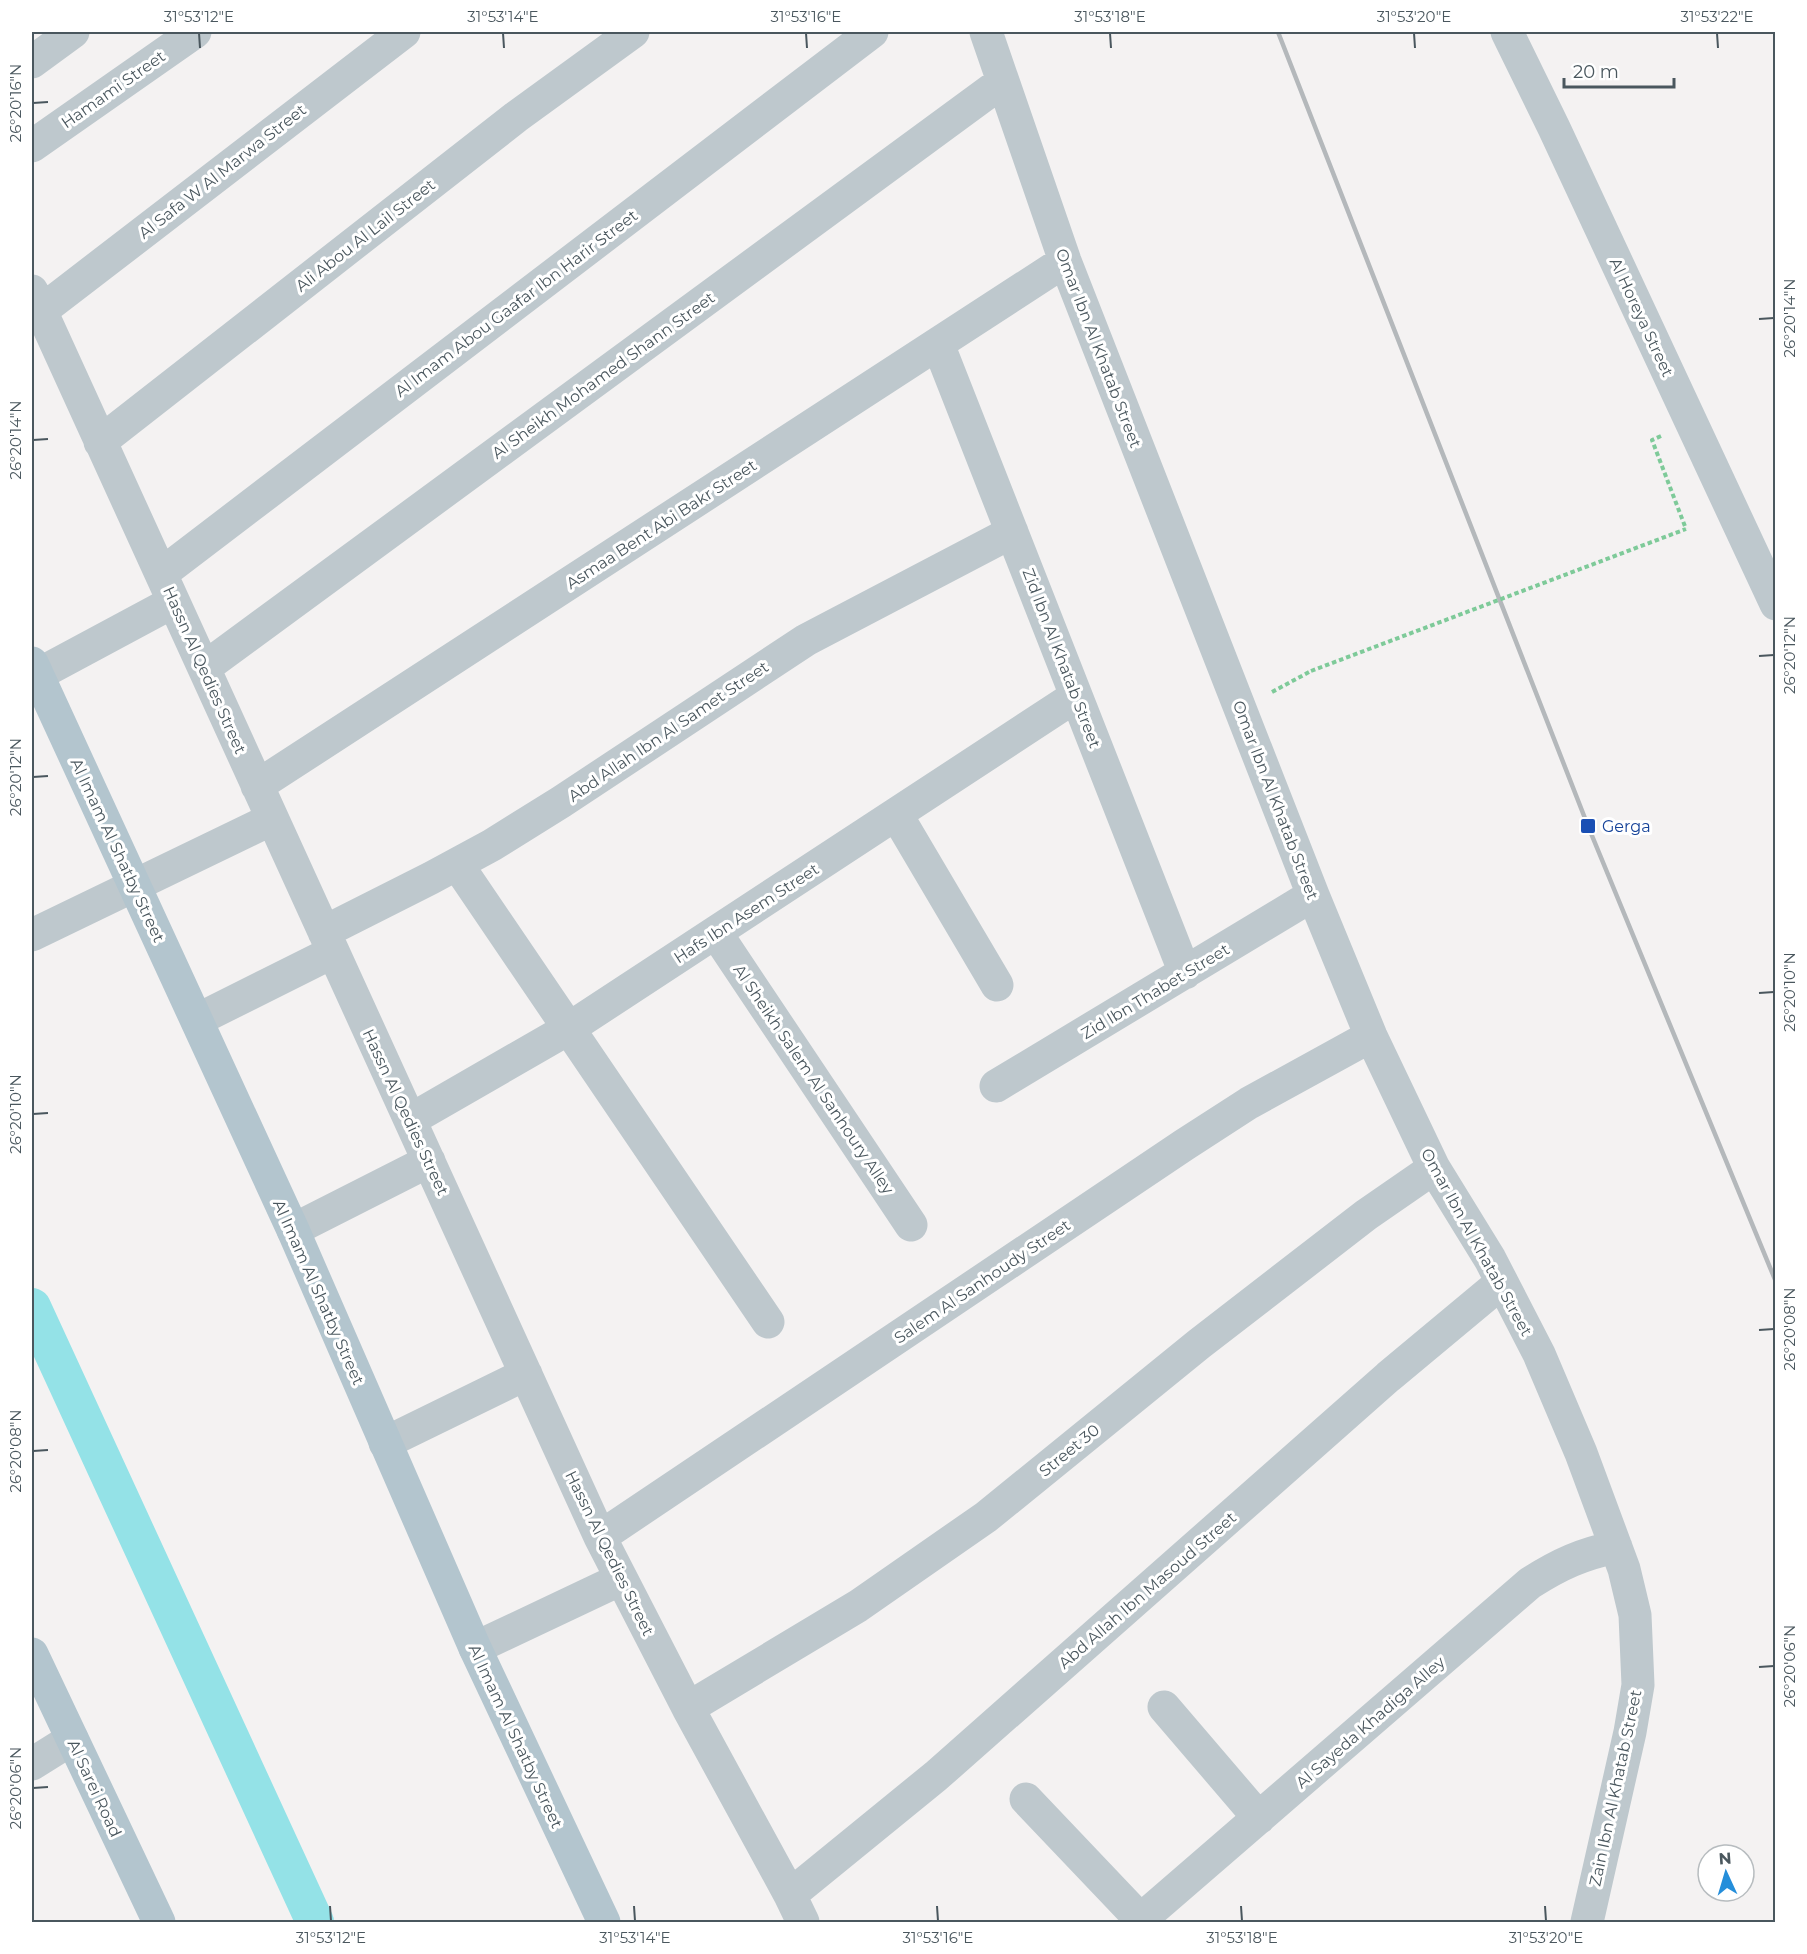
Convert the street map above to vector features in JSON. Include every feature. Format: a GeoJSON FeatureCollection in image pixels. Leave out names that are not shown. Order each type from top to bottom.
{"type":"FeatureCollection","features":[{"type":"Feature","properties":{"kind":"main road","name":"Al Imam Al Shatby Street"},"geometry":{"type":"LineString","coordinates":[[34,669],[293,1230],[474,1648],[604,1923]]}},
{"type":"Feature","properties":{"kind":"main road","name":"Al Sarei Road"},"geometry":{"type":"LineString","coordinates":[[32,1654],[159,1923]]}},
{"type":"Feature","properties":{"kind":"street"},"geometry":{"type":"LineString","coordinates":[[32,62],[73,32]]}},
{"type":"Feature","properties":{"kind":"street","name":"Hamami Street"},"geometry":{"type":"LineString","coordinates":[[32,146],[195,32]]}},
{"type":"Feature","properties":{"kind":"street","name":"Al Safa W Al Marwa Street"},"geometry":{"type":"LineString","coordinates":[[35,301],[404,32]]}},
{"type":"Feature","properties":{"kind":"street","name":"Ali Abou Al Lail Street"},"geometry":{"type":"LineString","coordinates":[[100,442],[516,117],[633,32]]}},
{"type":"Feature","properties":{"kind":"street","name":"Al Imam Abou Gaafar Ibn Harir Street"},"geometry":{"type":"LineString","coordinates":[[34,669],[167,588],[872,32]]}},
{"type":"Feature","properties":{"kind":"street","name":"Omar Ibn Al Khatab Street"},"geometry":{"type":"LineString","coordinates":[[986,32],[1065,261],[1313,895],[1371,1036],[1434,1168],[1490,1259],[1544,1365],[1581,1453],[1616,1547]]}},
{"type":"Feature","properties":{"kind":"street","name":"Al Horeya Street"},"geometry":{"type":"LineString","coordinates":[[1507,32],[1776,604]]}},
{"type":"Feature","properties":{"kind":"street","name":"Al Sheikh Mohamed Shann Street"},"geometry":{"type":"LineString","coordinates":[[204,668],[1002,82]]}},
{"type":"Feature","properties":{"kind":"street","name":"Asmaa Bent Abi Bakr Street"},"geometry":{"type":"LineString","coordinates":[[257,786],[1065,261]]}},
{"type":"Feature","properties":{"kind":"street","name":"Hassn Al Qedies Street"},"geometry":{"type":"LineString","coordinates":[[35,301],[600,1537],[687,1708],[797,1909]]}},
{"type":"Feature","properties":{"kind":"street","name":"Zid Ibn Al Khatab Street"},"geometry":{"type":"LineString","coordinates":[[938,344],[1185,973]]}},
{"type":"Feature","properties":{"kind":"street","name":"Abd Allah Ibn Al Samet Street"},"geometry":{"type":"LineString","coordinates":[[197,1020],[561,802],[806,640],[1012,532]]}},
{"type":"Feature","properties":{"kind":"street","name":"Hafs Ibn Asem Street"},"geometry":{"type":"LineString","coordinates":[[410,1120],[568,1029],[1076,696]]}},
{"type":"Feature","properties":{"kind":"street"},"geometry":{"type":"LineString","coordinates":[[896,814],[997,985]]}},
{"type":"Feature","properties":{"kind":"street"},"geometry":{"type":"LineString","coordinates":[[32,934],[272,819]]}},
{"type":"Feature","properties":{"kind":"street"},"geometry":{"type":"LineString","coordinates":[[457,864],[768,1322]]}},
{"type":"Feature","properties":{"kind":"street","name":"Zid Ibn Thabet Street"},"geometry":{"type":"LineString","coordinates":[[996,1086],[1313,895]]}},
{"type":"Feature","properties":{"kind":"street","name":"Al Sheikh Salem Al Sanhoury Alley"},"geometry":{"type":"LineString","coordinates":[[716,933],[911,1225]]}},
{"type":"Feature","properties":{"kind":"street","name":"Salem Al Sanhoudy Street"},"geometry":{"type":"LineString","coordinates":[[600,1537],[1184,1145],[1249,1103],[1371,1036]]}},
{"type":"Feature","properties":{"kind":"street"},"geometry":{"type":"LineString","coordinates":[[293,1230],[429,1161]]}},
{"type":"Feature","properties":{"kind":"street","name":"Street 30"},"geometry":{"type":"LineString","coordinates":[[687,1708],[858,1606],[986,1517],[1199,1344],[1366,1215],[1434,1168]]}},
{"type":"Feature","properties":{"kind":"street","name":"Abd Allah Ibn Masoud Street"},"geometry":{"type":"LineString","coordinates":[[797,1909],[936,1776],[1388,1377],[1502,1282]]}},
{"type":"Feature","properties":{"kind":"street"},"geometry":{"type":"LineString","coordinates":[[385,1443],[526,1374]]}},
{"type":"Feature","properties":{"kind":"street","name":"Al Sayeda Khadiga Alley"},"geometry":{"type":"LineString","coordinates":[[1140,1921],[1530,1583],[1556,1566],[1585,1554],[1616,1547]]}},
{"type":"Feature","properties":{"kind":"street","name":"Zain Ibn Al Khatab Street"},"geometry":{"type":"LineString","coordinates":[[1587,1923],[1630,1732],[1638,1685],[1635,1615],[1616,1547]]}},
{"type":"Feature","properties":{"kind":"street"},"geometry":{"type":"LineString","coordinates":[[474,1648],[621,1579]]}},
{"type":"Feature","properties":{"kind":"street"},"geometry":{"type":"LineString","coordinates":[[1164,1707],[1259,1818]]}},
{"type":"Feature","properties":{"kind":"street"},"geometry":{"type":"LineString","coordinates":[[32,1764],[72,1739]]}},
{"type":"Feature","properties":{"kind":"street"},"geometry":{"type":"LineString","coordinates":[[1026,1799],[1140,1921]]}},
{"type":"Feature","properties":{"kind":"path"},"geometry":{"type":"LineString","coordinates":[[1271,692],[1311,671],[1686,529],[1652,440]]}},
{"type":"Feature","properties":{"kind":"waterway"},"geometry":{"type":"LineString","coordinates":[[32,1307],[315,1922]]}},
{"type":"Feature","properties":{"kind":"railway"},"geometry":{"type":"LineString","coordinates":[[1278,32],[1588,826],[1776,1282]]}},
{"type":"Feature","properties":{"kind":"place","name":"Gerga"},"geometry":{"type":"Point","coordinates":[1588,826]}}]}
